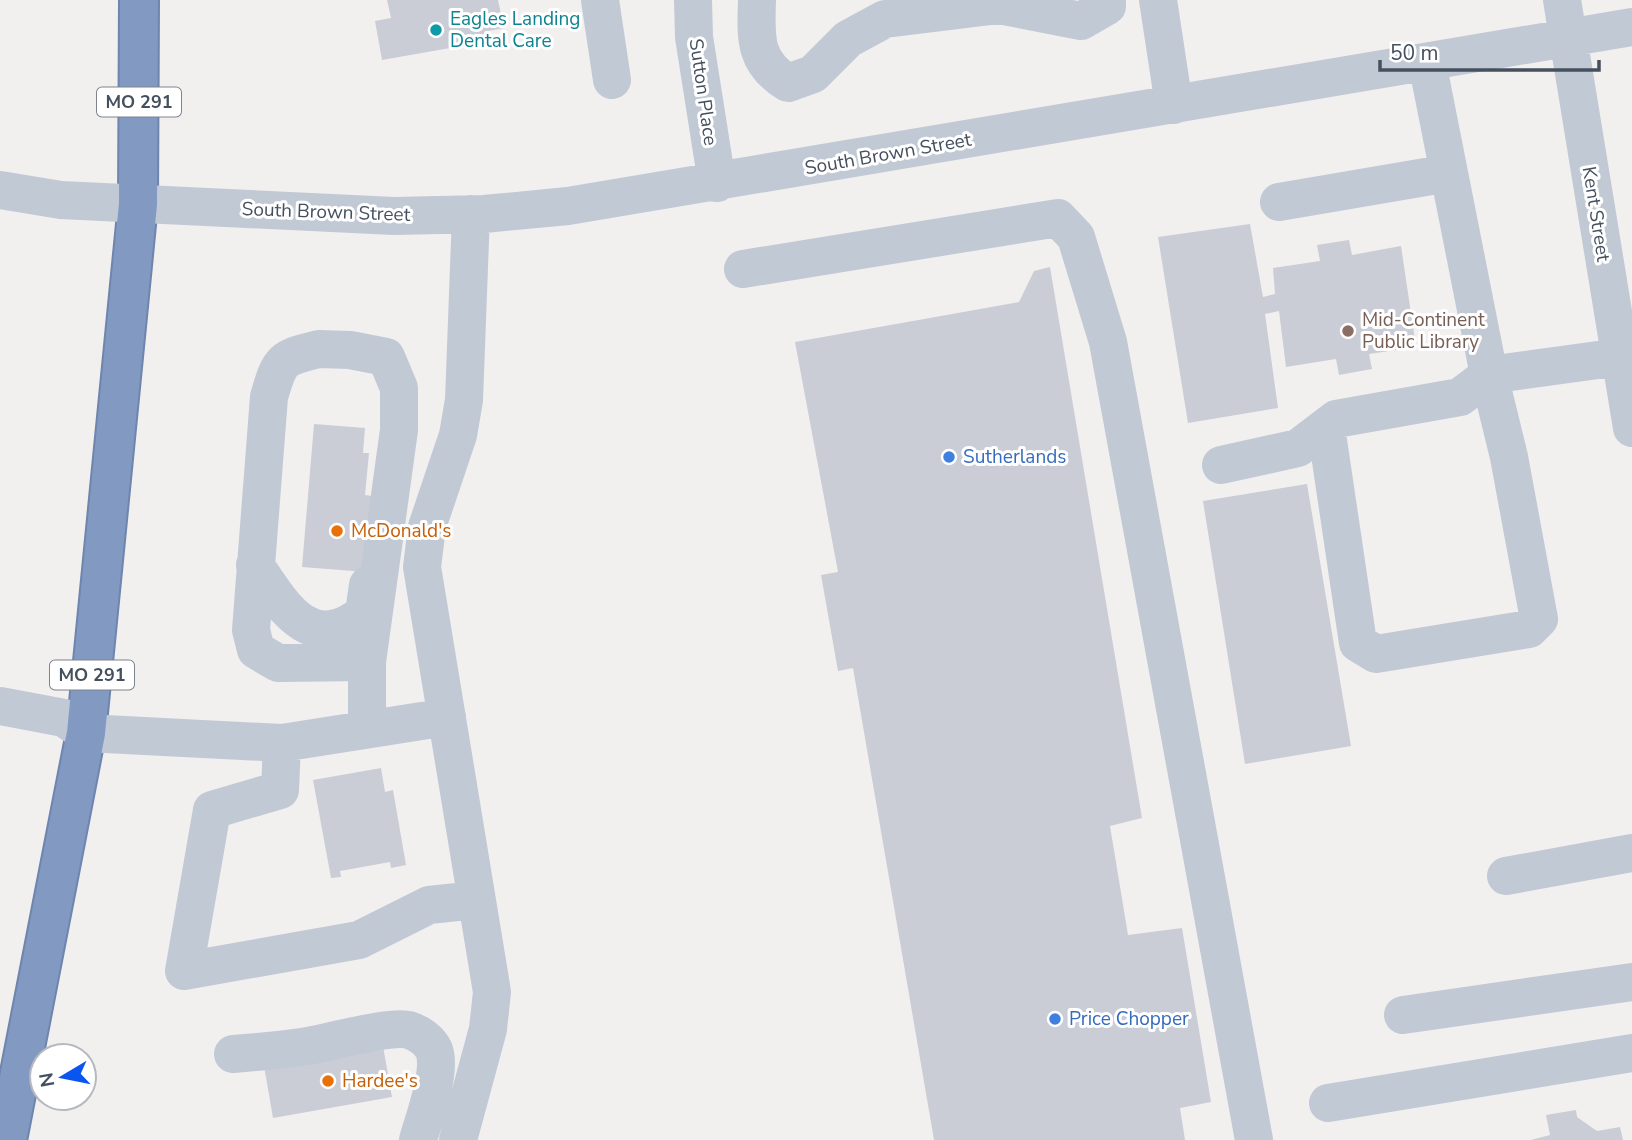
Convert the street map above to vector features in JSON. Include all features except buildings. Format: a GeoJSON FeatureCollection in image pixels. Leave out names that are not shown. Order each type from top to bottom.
{"type":"FeatureCollection","features":[{"type":"Feature","properties":{"kind":"highway","name":"MO 291"},"geometry":{"type":"LineString","coordinates":[[7,1140],[86,733],[138,204],[139,0]]}},
{"type":"Feature","properties":{"kind":"street"},"geometry":{"type":"LineString","coordinates":[[600,0],[612,80]]}},
{"type":"Feature","properties":{"kind":"street","name":"Sutton Place"},"geometry":{"type":"LineString","coordinates":[[693,0],[694,37],[717,183]]}},
{"type":"Feature","properties":{"kind":"street"},"geometry":{"type":"LineString","coordinates":[[757,0],[755,43],[772,73],[788,83],[813,74],[848,39],[885,19],[999,5],[1081,21],[1107,6],[1107,0]]}},
{"type":"Feature","properties":{"kind":"street"},"geometry":{"type":"LineString","coordinates":[[1158,0],[1174,105]]}},
{"type":"Feature","properties":{"kind":"street","name":"Kent Street"},"geometry":{"type":"LineString","coordinates":[[1562,0],[1632,428]]}},
{"type":"Feature","properties":{"kind":"street","name":"South Brown Street"},"geometry":{"type":"LineString","coordinates":[[0,190],[61,200],[394,216],[471,215],[568,206],[1632,27]]}},
{"type":"Feature","properties":{"kind":"street"},"geometry":{"type":"LineString","coordinates":[[1326,427],[1358,643],[1376,654],[1529,629],[1539,619],[1509,457],[1489,375],[1427,62]]}},
{"type":"Feature","properties":{"kind":"street"},"geometry":{"type":"LineString","coordinates":[[1279,202],[1449,173]]}},
{"type":"Feature","properties":{"kind":"street"},"geometry":{"type":"LineString","coordinates":[[458,1140],[488,1029],[492,992],[422,567],[427,527],[458,435],[464,400],[471,215]]}},
{"type":"Feature","properties":{"kind":"street"},"geometry":{"type":"LineString","coordinates":[[743,269],[1058,218],[1076,237],[1108,342],[1254,1140]]}},
{"type":"Feature","properties":{"kind":"street"},"geometry":{"type":"LineString","coordinates":[[367,662],[278,663],[256,650],[251,630],[269,397],[276,371],[289,356],[319,349],[351,350],[386,357],[399,388],[400,430],[367,662],[367,729]]}},
{"type":"Feature","properties":{"kind":"street"},"geometry":{"type":"LineString","coordinates":[[1221,465],[1298,448],[1336,419],[1460,397],[1489,375],[1620,358]]}},
{"type":"Feature","properties":{"kind":"street"},"geometry":{"type":"LineString","coordinates":[[400,430],[458,435]]}},
{"type":"Feature","properties":{"kind":"street"},"geometry":{"type":"LineString","coordinates":[[254,565],[283,606],[301,624],[328,631],[348,626],[364,613],[379,506],[392,498]]}},
{"type":"Feature","properties":{"kind":"street"},"geometry":{"type":"LineString","coordinates":[[0,706],[64,718],[86,733],[282,743],[447,717]]}},
{"type":"Feature","properties":{"kind":"street"},"geometry":{"type":"LineString","coordinates":[[282,743],[281,790],[212,810],[184,971],[359,940],[429,905],[476,900]]}},
{"type":"Feature","properties":{"kind":"street"},"geometry":{"type":"LineString","coordinates":[[1506,876],[1632,853]]}},
{"type":"Feature","properties":{"kind":"street"},"geometry":{"type":"LineString","coordinates":[[1403,1015],[1632,982]]}},
{"type":"Feature","properties":{"kind":"street"},"geometry":{"type":"LineString","coordinates":[[233,1054],[304,1047],[360,1037],[382,1030],[408,1030],[426,1039],[434,1050],[435,1063],[418,1140]]}},
{"type":"Feature","properties":{"kind":"street"},"geometry":{"type":"LineString","coordinates":[[1328,1103],[1632,1053]]}},
{"type":"Feature","properties":{"kind":"place","name":"Eagles Landing Dental Care"},"geometry":{"type":"Point","coordinates":[436,30]}},
{"type":"Feature","properties":{"kind":"place","name":"Mid-Continent Public Library"},"geometry":{"type":"Point","coordinates":[1348,331]}},
{"type":"Feature","properties":{"kind":"place","name":"Sutherlands"},"geometry":{"type":"Point","coordinates":[949,457]}},
{"type":"Feature","properties":{"kind":"place","name":"McDonald's"},"geometry":{"type":"Point","coordinates":[337,531]}},
{"type":"Feature","properties":{"kind":"place","name":"Price Chopper"},"geometry":{"type":"Point","coordinates":[1055,1019]}},
{"type":"Feature","properties":{"kind":"place","name":"Hardee's"},"geometry":{"type":"Point","coordinates":[328,1081]}}]}
